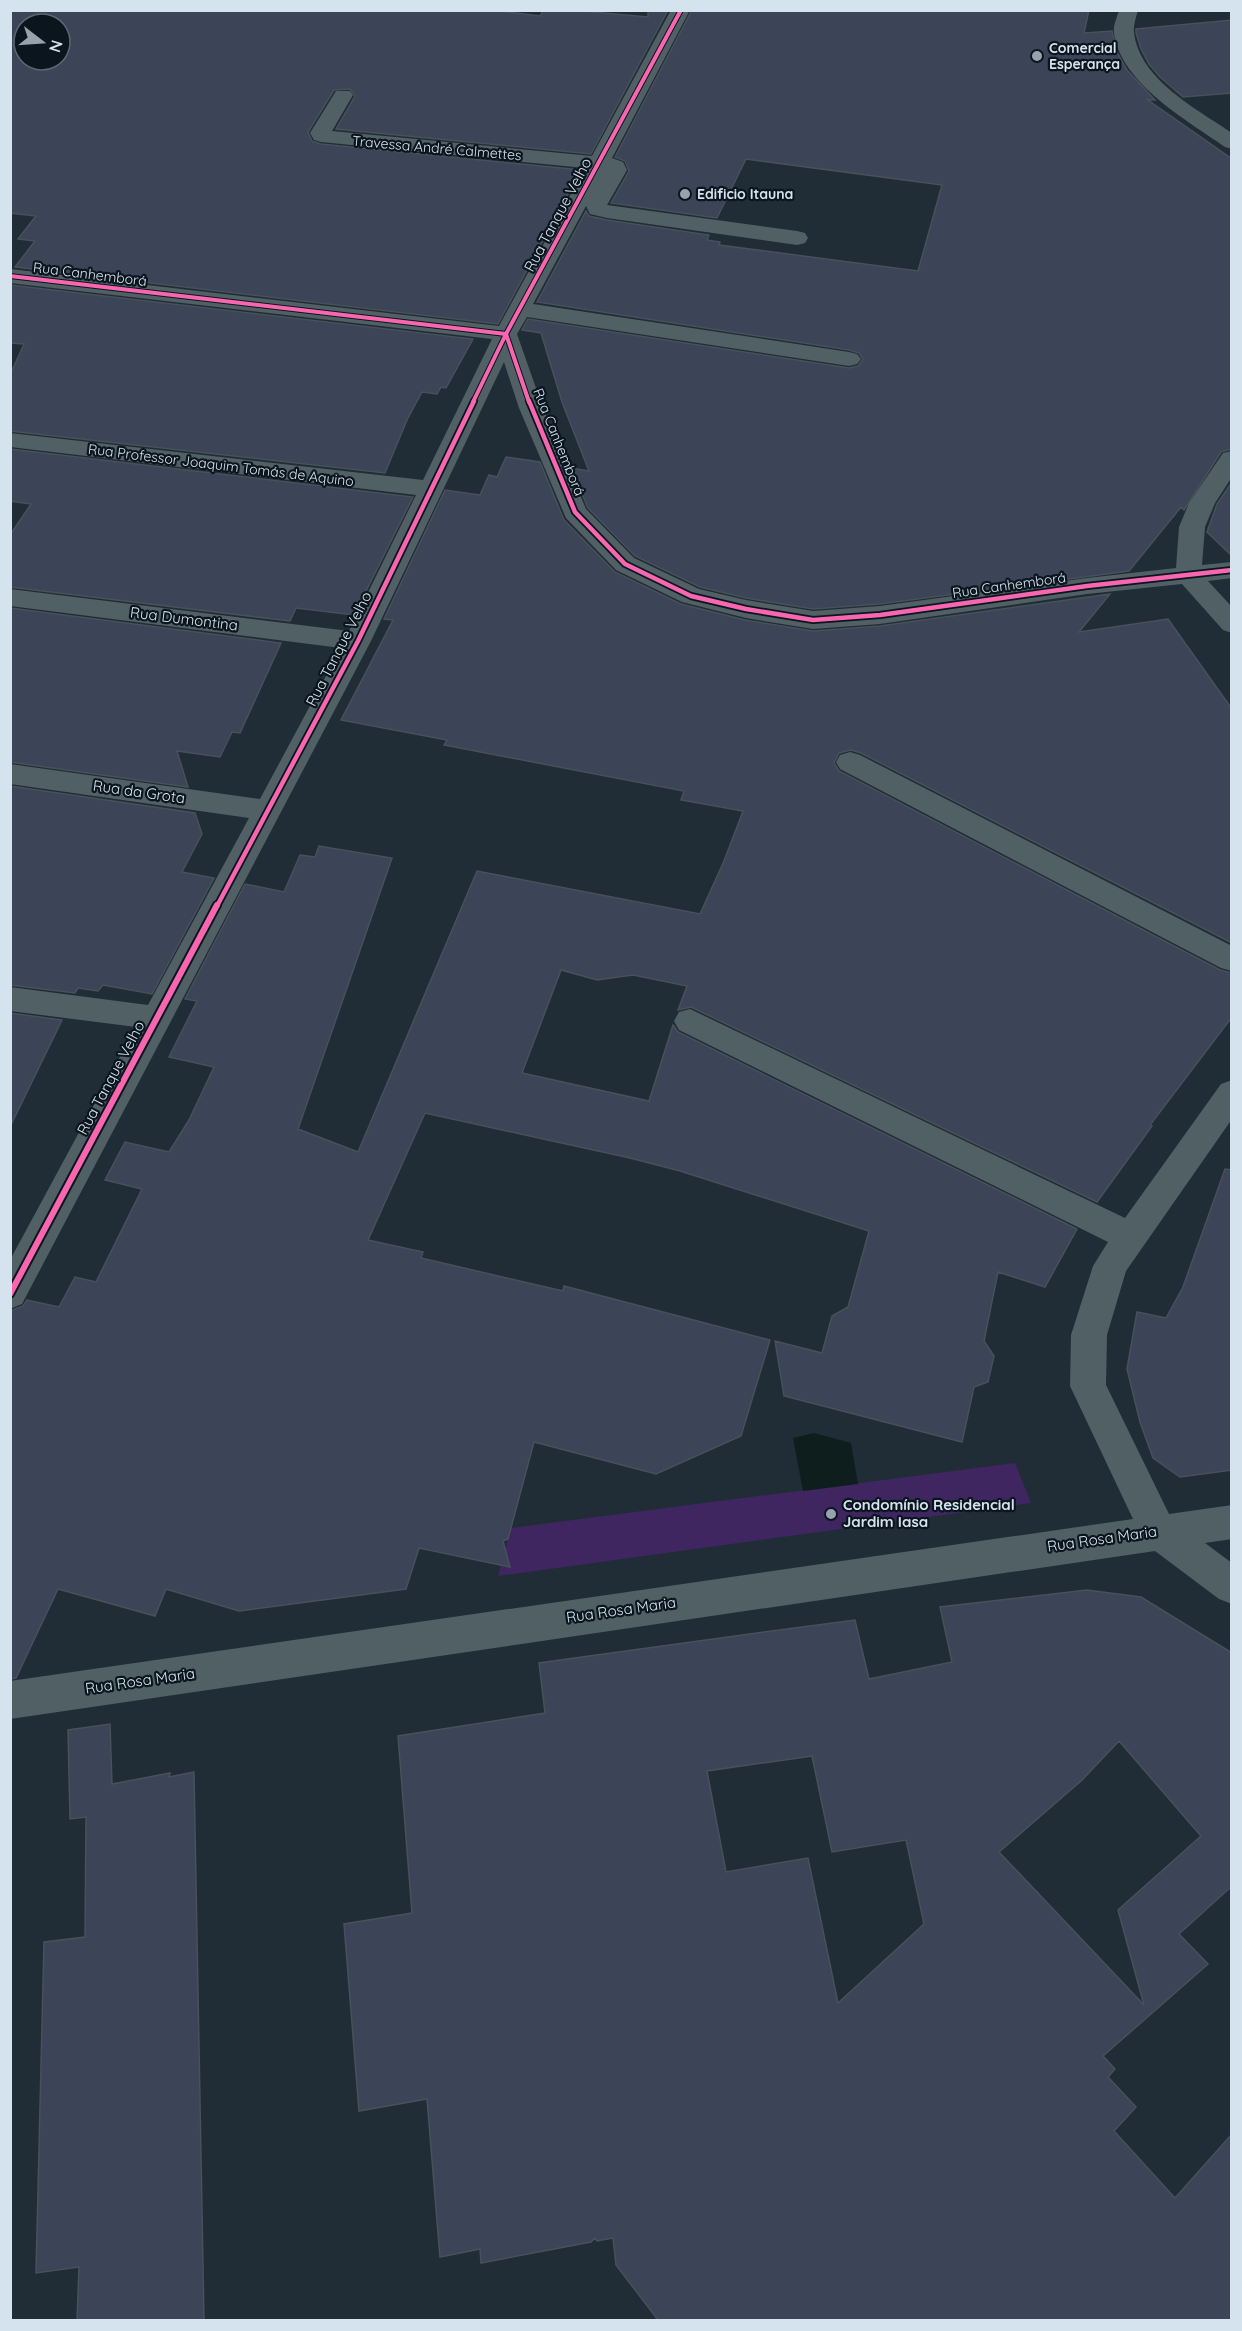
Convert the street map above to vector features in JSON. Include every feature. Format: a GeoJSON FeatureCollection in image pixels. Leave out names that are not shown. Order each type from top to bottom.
{"type":"FeatureCollection","features":[{"type":"Feature","properties":{"kind":"street"},"geometry":{"type":"LineString","coordinates":[[1129,10],[1124,32],[1131,55],[1153,85],[1232,143]]}},
{"type":"Feature","properties":{"kind":"street","name":"Rua Tanque Velho"},"geometry":{"type":"LineString","coordinates":[[10,1294],[358,641],[506,334],[600,163],[673,12]]}},
{"type":"Feature","properties":{"kind":"street","name":"Travessa André Calmettes"},"geometry":{"type":"LineString","coordinates":[[343,95],[320,133],[321,136],[600,163]]}},
{"type":"Feature","properties":{"kind":"street"},"geometry":{"type":"LineString","coordinates":[[600,163],[616,166],[596,203],[598,209],[607,213],[797,238]]}},
{"type":"Feature","properties":{"kind":"street","name":"Rua Canhemborá"},"geometry":{"type":"LineString","coordinates":[[10,276],[506,334],[531,408],[575,513],[625,564],[691,596],[746,609],[813,620],[880,615],[1065,589],[1232,570]]}},
{"type":"Feature","properties":{"kind":"street"},"geometry":{"type":"LineString","coordinates":[[520,309],[849,359]]}},
{"type":"Feature","properties":{"kind":"street","name":"Rua Professor Joaquim Tomás de Aquino"},"geometry":{"type":"LineString","coordinates":[[10,440],[432,489]]}},
{"type":"Feature","properties":{"kind":"street"},"geometry":{"type":"LineString","coordinates":[[1232,458],[1202,503],[1192,527],[1188,575],[1232,624]]}},
{"type":"Feature","properties":{"kind":"street","name":"Rua Dumontina"},"geometry":{"type":"LineString","coordinates":[[10,597],[358,641]]}},
{"type":"Feature","properties":{"kind":"street"},"geometry":{"type":"LineString","coordinates":[[850,762],[1232,960]]}},
{"type":"Feature","properties":{"kind":"street","name":"Rua da Grota"},"geometry":{"type":"LineString","coordinates":[[10,774],[267,810]]}},
{"type":"Feature","properties":{"kind":"street"},"geometry":{"type":"LineString","coordinates":[[10,999],[157,1018]]}},
{"type":"Feature","properties":{"kind":"street"},"geometry":{"type":"LineString","coordinates":[[690,1021],[1129,1236]]}},
{"type":"Feature","properties":{"kind":"street"},"geometry":{"type":"LineString","coordinates":[[1232,1093],[1110,1266],[1089,1335],[1088,1386],[1158,1531],[1232,1586]]}},
{"type":"Feature","properties":{"kind":"street","name":"Rua Rosa Maria"},"geometry":{"type":"LineString","coordinates":[[10,1700],[1232,1522]]}},
{"type":"Feature","properties":{"kind":"shaded area"},"geometry":{"type":"Polygon","coordinates":[[[814,1433],[851,1443],[858,1484],[803,1491],[793,1438],[814,1433]]]}},
{"type":"Feature","properties":{"kind":"shaded area"},"geometry":{"type":"Polygon","coordinates":[[[1015,1463],[1031,1503],[498,1576],[511,1528],[1015,1463]]]}},
{"type":"Feature","properties":{"kind":"building"},"geometry":{"type":"Polygon","coordinates":[[[10,10],[491,10],[540,16],[544,10],[570,10],[648,17],[648,10],[668,10],[591,154],[336,129],[355,96],[350,89],[334,90],[308,132],[312,141],[321,144],[581,170],[498,324],[15,267],[35,241],[18,239],[36,216],[10,213],[10,10]]]}},
{"type":"Feature","properties":{"kind":"building"},"geometry":{"type":"Polygon","coordinates":[[[692,10],[1089,10],[1084,33],[1112,31],[1117,52],[1127,70],[1155,100],[1148,100],[1232,159],[1232,449],[1221,452],[1184,510],[1181,507],[1129,571],[880,604],[813,609],[746,598],[700,587],[635,556],[588,508],[571,468],[589,471],[562,402],[541,333],[522,330],[528,319],[849,368],[858,366],[863,359],[859,353],[849,350],[537,302],[586,211],[589,216],[607,220],[709,235],[707,240],[720,242],[719,245],[918,271],[942,185],[746,159],[717,218],[611,203],[629,171],[625,161],[615,157],[692,10]]]}},
{"type":"Feature","properties":{"kind":"building"},"geometry":{"type":"Polygon","coordinates":[[[1232,20],[1232,93],[1183,97],[1149,64],[1136,33],[1136,29],[1232,20]]]}},
{"type":"Feature","properties":{"kind":"building"},"geometry":{"type":"Polygon","coordinates":[[[10,285],[473,339],[446,388],[441,387],[437,394],[422,392],[407,420],[385,473],[10,431],[10,375],[24,344],[10,343],[10,285]]]}},
{"type":"Feature","properties":{"kind":"building"},"geometry":{"type":"Polygon","coordinates":[[[10,449],[413,497],[354,615],[296,608],[290,621],[10,587],[10,535],[31,504],[10,501],[10,449]]]}},
{"type":"Feature","properties":{"kind":"building"},"geometry":{"type":"Polygon","coordinates":[[[506,457],[540,462],[564,520],[615,572],[681,604],[745,620],[813,631],[880,626],[1110,594],[1079,632],[1168,619],[1232,709],[1232,943],[861,753],[851,750],[839,753],[834,763],[839,771],[1220,970],[1232,973],[1232,1017],[1150,1125],[1152,1126],[1097,1202],[691,1007],[678,1010],[687,986],[633,975],[597,980],[561,970],[522,1073],[649,1101],[673,1025],[678,1032],[1077,1229],[1045,1287],[998,1272],[984,1341],[994,1356],[988,1382],[974,1387],[962,1442],[784,1396],[775,1341],[822,1353],[832,1316],[848,1307],[869,1231],[680,1171],[425,1113],[368,1240],[423,1252],[421,1258],[563,1291],[564,1286],[770,1340],[741,1436],[656,1474],[534,1442],[508,1539],[503,1541],[510,1567],[419,1548],[406,1589],[239,1611],[166,1589],[155,1616],[58,1589],[16,1678],[10,1679],[10,1311],[23,1306],[27,1300],[59,1307],[75,1277],[96,1282],[142,1189],[105,1180],[125,1142],[169,1152],[189,1120],[214,1067],[169,1057],[197,1001],[185,999],[245,884],[284,892],[300,855],[315,857],[319,846],[392,858],[298,1129],[358,1152],[477,871],[700,914],[724,861],[743,811],[681,800],[684,791],[444,745],[447,740],[341,720],[393,620],[384,619],[445,490],[480,495],[489,475],[497,477],[506,457]]]}},
{"type":"Feature","properties":{"kind":"building"},"geometry":{"type":"Polygon","coordinates":[[[1232,482],[1232,556],[1207,532],[1217,504],[1232,482]]]}},
{"type":"Feature","properties":{"kind":"building"},"geometry":{"type":"Polygon","coordinates":[[[10,608],[281,643],[240,733],[232,732],[220,757],[177,751],[188,787],[10,762],[10,608]]]}},
{"type":"Feature","properties":{"kind":"building"},"geometry":{"type":"Polygon","coordinates":[[[10,786],[195,813],[202,834],[182,872],[214,878],[152,994],[103,985],[98,991],[78,988],[75,993],[10,985],[10,786]]]}},
{"type":"Feature","properties":{"kind":"building"},"geometry":{"type":"Polygon","coordinates":[[[10,1013],[62,1020],[10,1127],[10,1013]]]}},
{"type":"Feature","properties":{"kind":"building"},"geometry":{"type":"Polygon","coordinates":[[[1225,1169],[1232,1170],[1232,1470],[1180,1477],[1153,1458],[1140,1422],[1127,1369],[1137,1312],[1166,1318],[1183,1287],[1225,1169]]]}},
{"type":"Feature","properties":{"kind":"building"},"geometry":{"type":"Polygon","coordinates":[[[1087,1590],[1141,1597],[1232,1653],[1232,1886],[1179,1934],[1208,1964],[1103,2056],[1115,2069],[1108,2077],[1136,2107],[1114,2131],[1175,2198],[1232,2134],[1232,2320],[658,2320],[616,2265],[613,2238],[597,2241],[595,2238],[591,2242],[481,2263],[480,2249],[440,2257],[427,2099],[359,2111],[344,1924],[412,1913],[398,1736],[545,1713],[539,1663],[757,1633],[855,1620],[869,1679],[952,1662],[940,1607],[1087,1590]],[[1119,1741],[1081,1781],[999,1852],[1144,2005],[1118,1910],[1201,1836],[1119,1741]],[[812,1756],[707,1771],[726,1872],[808,1858],[838,2003],[924,1924],[906,1840],[832,1852],[812,1756]]]}},
{"type":"Feature","properties":{"kind":"building"},"geometry":{"type":"Polygon","coordinates":[[[110,1724],[112,1784],[170,1773],[169,1777],[194,1772],[204,2320],[77,2320],[79,2267],[36,2273],[44,1942],[85,1937],[86,1817],[70,1819],[68,1730],[110,1724]]]}},
{"type":"Feature","properties":{"kind":"cycle path"},"geometry":{"type":"LineString","coordinates":[[10,1294],[358,641],[506,334],[681,10]]}},
{"type":"Feature","properties":{"kind":"cycle path"},"geometry":{"type":"LineString","coordinates":[[10,276],[506,334],[531,408],[575,512],[625,564],[691,596],[746,609],[813,620],[880,615],[1087,586],[1232,570]]}},
{"type":"Feature","properties":{"kind":"place","name":"Comercial Esperança"},"geometry":{"type":"Point","coordinates":[1037,56]}},
{"type":"Feature","properties":{"kind":"place","name":"Edificio Itauna"},"geometry":{"type":"Point","coordinates":[685,194]}},
{"type":"Feature","properties":{"kind":"place","name":"Condomínio Residencial Jardim Iasa"},"geometry":{"type":"Point","coordinates":[831,1514]}}]}
